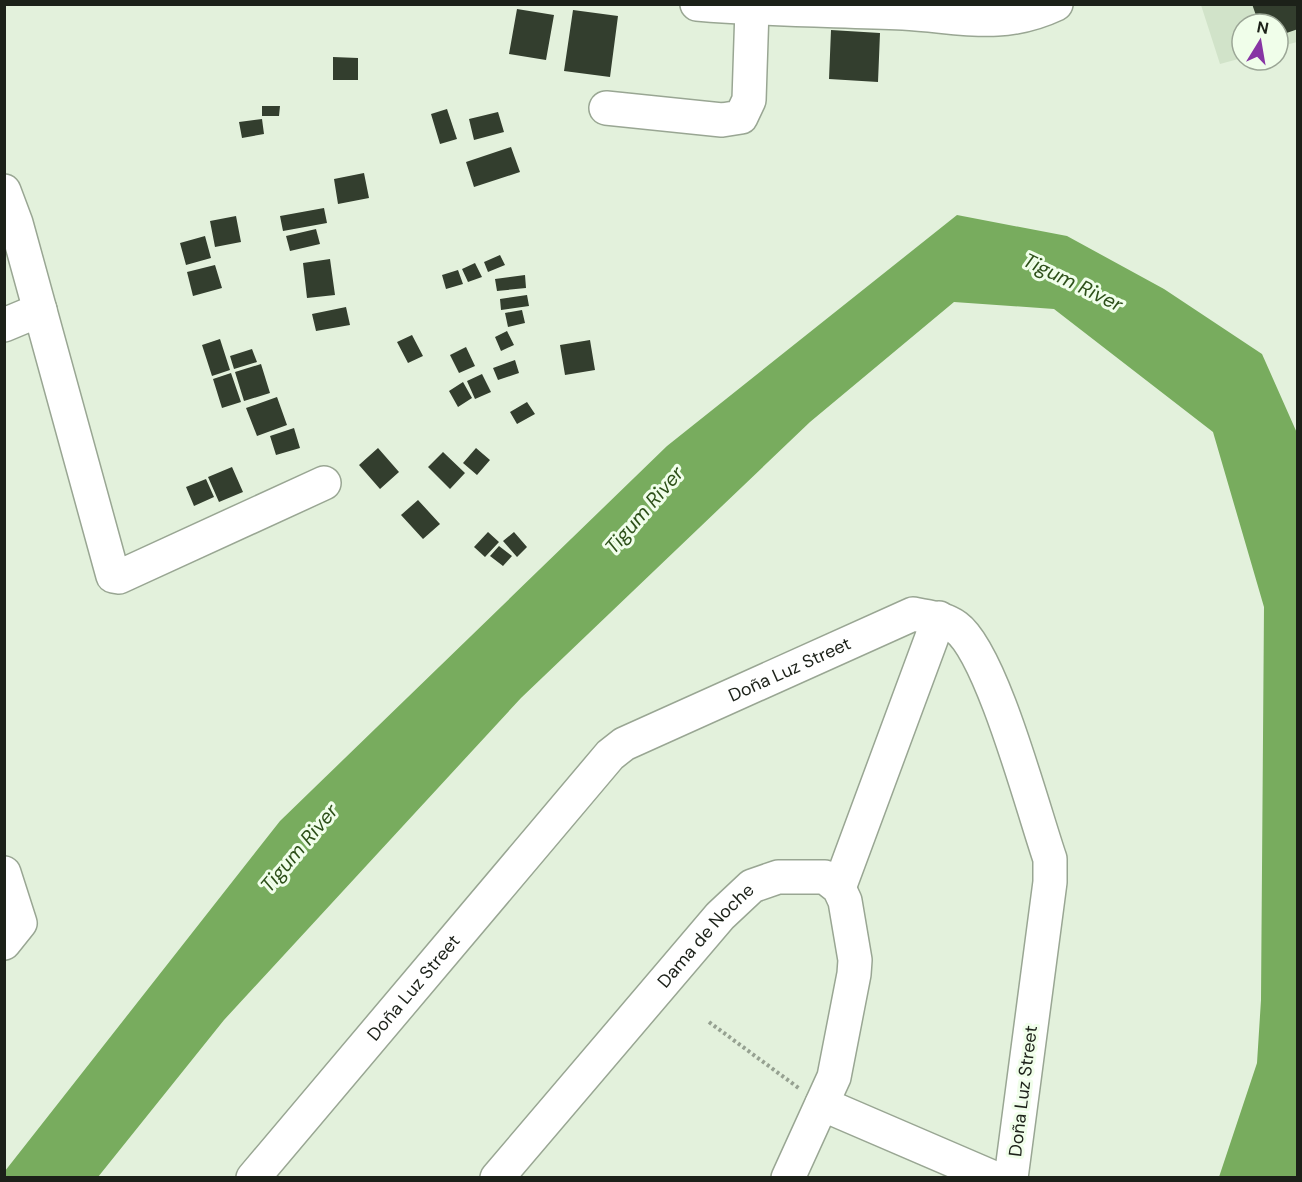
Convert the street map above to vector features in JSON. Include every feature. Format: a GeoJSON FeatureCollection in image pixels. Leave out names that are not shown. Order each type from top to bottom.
{"type":"FeatureCollection","features":[{"type":"Feature","properties":{"kind":"street"},"geometry":{"type":"LineString","coordinates":[[697,4],[753,9],[904,9],[983,20],[1038,13],[1056,4]]}},
{"type":"Feature","properties":{"kind":"street"},"geometry":{"type":"LineString","coordinates":[[606,108],[722,120],[741,117],[749,100],[753,9]]}},
{"type":"Feature","properties":{"kind":"street"},"geometry":{"type":"LineString","coordinates":[[4,191],[16,224],[113,576],[119,577],[324,483]]}},
{"type":"Feature","properties":{"kind":"street"},"geometry":{"type":"LineString","coordinates":[[4,324],[40,310]]}},
{"type":"Feature","properties":{"kind":"street","name":"Doña Luz Street"},"geometry":{"type":"LineString","coordinates":[[253,1178],[610,754],[624,744],[895,620],[913,614],[939,618],[956,627],[971,642],[988,675],[1050,859],[1050,882],[1011,1178]]}},
{"type":"Feature","properties":{"kind":"street"},"geometry":{"type":"LineString","coordinates":[[788,1178],[822,1104],[838,1060],[854,974],[855,960],[844,901],[839,888],[939,618]]}},
{"type":"Feature","properties":{"kind":"street"},"geometry":{"type":"LineString","coordinates":[[4,873],[12,933]]}},
{"type":"Feature","properties":{"kind":"street","name":"Dama de Noche"},"geometry":{"type":"LineString","coordinates":[[497,1178],[720,916],[752,886],[778,877],[810,876],[825,877],[839,888]]}},
{"type":"Feature","properties":{"kind":"street"},"geometry":{"type":"LineString","coordinates":[[822,1104],[994,1178]]}},
{"type":"Feature","properties":{"kind":"path"},"geometry":{"type":"LineString","coordinates":[[709,1022],[822,1104]]}},
{"type":"Feature","properties":{"kind":"shaded area"},"geometry":{"type":"Polygon","coordinates":[[[1201,5],[1297,5],[1297,42],[1290,44],[1290,12],[1230,12],[1230,61],[1220,64],[1201,5]]]}},
{"type":"Feature","properties":{"kind":"water","name":"Tigum River"},"geometry":{"type":"Polygon","coordinates":[[[957,215],[1067,236],[1164,289],[1262,354],[1297,433],[1297,1177],[1219,1177],[1257,1063],[1261,1000],[1264,607],[1213,432],[1054,309],[954,302],[810,422],[521,698],[224,1020],[98,1177],[5,1177],[5,1171],[280,821],[667,446],[957,215]]]}},
{"type":"Feature","properties":{"kind":"building"},"geometry":{"type":"Polygon","coordinates":[[[1252,4],[1298,4],[1298,29],[1290,32],[1290,12],[1255,12],[1252,4]]]}},
{"type":"Feature","properties":{"kind":"building"},"geometry":{"type":"Polygon","coordinates":[[[517,9],[554,15],[546,60],[509,54],[517,9]]]}},
{"type":"Feature","properties":{"kind":"building"},"geometry":{"type":"Polygon","coordinates":[[[573,10],[618,16],[610,77],[564,71],[573,10]]]}},
{"type":"Feature","properties":{"kind":"building"},"geometry":{"type":"Polygon","coordinates":[[[831,30],[880,33],[878,82],[829,79],[831,30]]]}},
{"type":"Feature","properties":{"kind":"building"},"geometry":{"type":"Polygon","coordinates":[[[333,57],[358,58],[358,80],[333,80],[333,57]]]}},
{"type":"Feature","properties":{"kind":"building"},"geometry":{"type":"Polygon","coordinates":[[[262,106],[280,106],[279,116],[262,116],[262,106]]]}},
{"type":"Feature","properties":{"kind":"building"},"geometry":{"type":"Polygon","coordinates":[[[447,109],[457,139],[440,144],[431,114],[447,109]]]}},
{"type":"Feature","properties":{"kind":"building"},"geometry":{"type":"Polygon","coordinates":[[[498,112],[504,132],[474,140],[469,119],[498,112]]]}},
{"type":"Feature","properties":{"kind":"building"},"geometry":{"type":"Polygon","coordinates":[[[262,119],[264,134],[242,138],[239,122],[262,119]]]}},
{"type":"Feature","properties":{"kind":"building"},"geometry":{"type":"Polygon","coordinates":[[[511,147],[520,172],[474,187],[466,162],[511,147]]]}},
{"type":"Feature","properties":{"kind":"building"},"geometry":{"type":"Polygon","coordinates":[[[364,173],[369,198],[338,204],[334,179],[364,173]]]}},
{"type":"Feature","properties":{"kind":"building"},"geometry":{"type":"Polygon","coordinates":[[[324,208],[327,223],[283,231],[280,216],[324,208]]]}},
{"type":"Feature","properties":{"kind":"building"},"geometry":{"type":"Polygon","coordinates":[[[236,216],[241,242],[215,247],[210,221],[236,216]]]}},
{"type":"Feature","properties":{"kind":"building"},"geometry":{"type":"Polygon","coordinates":[[[316,229],[320,244],[290,251],[286,236],[316,229]]]}},
{"type":"Feature","properties":{"kind":"building"},"geometry":{"type":"Polygon","coordinates":[[[205,236],[211,258],[186,265],[180,243],[205,236]]]}},
{"type":"Feature","properties":{"kind":"building"},"geometry":{"type":"Polygon","coordinates":[[[500,255],[505,265],[488,272],[484,262],[500,255]]]}},
{"type":"Feature","properties":{"kind":"building"},"geometry":{"type":"Polygon","coordinates":[[[330,259],[335,295],[307,298],[303,263],[330,259]]]}},
{"type":"Feature","properties":{"kind":"building"},"geometry":{"type":"Polygon","coordinates":[[[475,263],[482,277],[468,282],[462,269],[475,263]]]}},
{"type":"Feature","properties":{"kind":"building"},"geometry":{"type":"Polygon","coordinates":[[[215,265],[222,288],[193,296],[187,272],[215,265]]]}},
{"type":"Feature","properties":{"kind":"building"},"geometry":{"type":"Polygon","coordinates":[[[458,270],[463,284],[446,289],[442,275],[458,270]]]}},
{"type":"Feature","properties":{"kind":"building"},"geometry":{"type":"Polygon","coordinates":[[[525,275],[526,288],[497,291],[495,279],[525,275]]]}},
{"type":"Feature","properties":{"kind":"building"},"geometry":{"type":"Polygon","coordinates":[[[527,295],[529,306],[501,310],[500,299],[527,295]]]}},
{"type":"Feature","properties":{"kind":"building"},"geometry":{"type":"Polygon","coordinates":[[[346,307],[350,325],[316,331],[312,314],[346,307]]]}},
{"type":"Feature","properties":{"kind":"building"},"geometry":{"type":"Polygon","coordinates":[[[522,310],[525,323],[508,327],[505,313],[522,310]]]}},
{"type":"Feature","properties":{"kind":"building"},"geometry":{"type":"Polygon","coordinates":[[[507,331],[514,345],[501,351],[495,337],[507,331]]]}},
{"type":"Feature","properties":{"kind":"building"},"geometry":{"type":"Polygon","coordinates":[[[412,335],[423,356],[408,363],[397,342],[412,335]]]}},
{"type":"Feature","properties":{"kind":"building"},"geometry":{"type":"Polygon","coordinates":[[[220,339],[230,370],[212,376],[202,345],[220,339]]]}},
{"type":"Feature","properties":{"kind":"building"},"geometry":{"type":"Polygon","coordinates":[[[590,340],[595,370],[565,375],[560,345],[590,340]]]}},
{"type":"Feature","properties":{"kind":"building"},"geometry":{"type":"Polygon","coordinates":[[[466,347],[475,366],[459,373],[450,355],[466,347]]]}},
{"type":"Feature","properties":{"kind":"building"},"geometry":{"type":"Polygon","coordinates":[[[252,349],[257,362],[234,369],[230,356],[252,349]]]}},
{"type":"Feature","properties":{"kind":"building"},"geometry":{"type":"Polygon","coordinates":[[[515,360],[519,373],[498,380],[493,368],[515,360]]]}},
{"type":"Feature","properties":{"kind":"building"},"geometry":{"type":"Polygon","coordinates":[[[261,364],[270,393],[244,401],[235,372],[261,364]]]}},
{"type":"Feature","properties":{"kind":"building"},"geometry":{"type":"Polygon","coordinates":[[[231,373],[241,402],[222,408],[213,379],[231,373]]]}},
{"type":"Feature","properties":{"kind":"building"},"geometry":{"type":"Polygon","coordinates":[[[482,374],[491,392],[475,399],[467,381],[482,374]]]}},
{"type":"Feature","properties":{"kind":"building"},"geometry":{"type":"Polygon","coordinates":[[[463,382],[472,398],[458,407],[449,391],[463,382]]]}},
{"type":"Feature","properties":{"kind":"building"},"geometry":{"type":"Polygon","coordinates":[[[277,397],[287,425],[257,436],[246,408],[277,397]]]}},
{"type":"Feature","properties":{"kind":"building"},"geometry":{"type":"Polygon","coordinates":[[[527,402],[535,414],[517,424],[510,412],[527,402]]]}},
{"type":"Feature","properties":{"kind":"building"},"geometry":{"type":"Polygon","coordinates":[[[294,428],[300,448],[276,455],[270,436],[294,428]]]}},
{"type":"Feature","properties":{"kind":"building"},"geometry":{"type":"Polygon","coordinates":[[[378,448],[399,472],[380,489],[359,465],[378,448]]]}},
{"type":"Feature","properties":{"kind":"building"},"geometry":{"type":"Polygon","coordinates":[[[476,448],[490,460],[477,475],[463,463],[476,448]]]}},
{"type":"Feature","properties":{"kind":"building"},"geometry":{"type":"Polygon","coordinates":[[[443,452],[465,473],[450,489],[428,467],[443,452]]]}},
{"type":"Feature","properties":{"kind":"building"},"geometry":{"type":"Polygon","coordinates":[[[232,467],[243,492],[219,502],[208,477],[232,467]]]}},
{"type":"Feature","properties":{"kind":"building"},"geometry":{"type":"Polygon","coordinates":[[[206,479],[214,497],[194,506],[186,487],[206,479]]]}},
{"type":"Feature","properties":{"kind":"building"},"geometry":{"type":"Polygon","coordinates":[[[418,500],[440,524],[423,539],[401,515],[418,500]]]}},
{"type":"Feature","properties":{"kind":"building"},"geometry":{"type":"Polygon","coordinates":[[[488,532],[499,542],[485,557],[474,547],[488,532]]]}},
{"type":"Feature","properties":{"kind":"building"},"geometry":{"type":"Polygon","coordinates":[[[514,532],[527,547],[517,557],[503,541],[514,532]]]}},
{"type":"Feature","properties":{"kind":"building"},"geometry":{"type":"Polygon","coordinates":[[[499,546],[512,556],[503,566],[490,556],[499,546]]]}}]}
